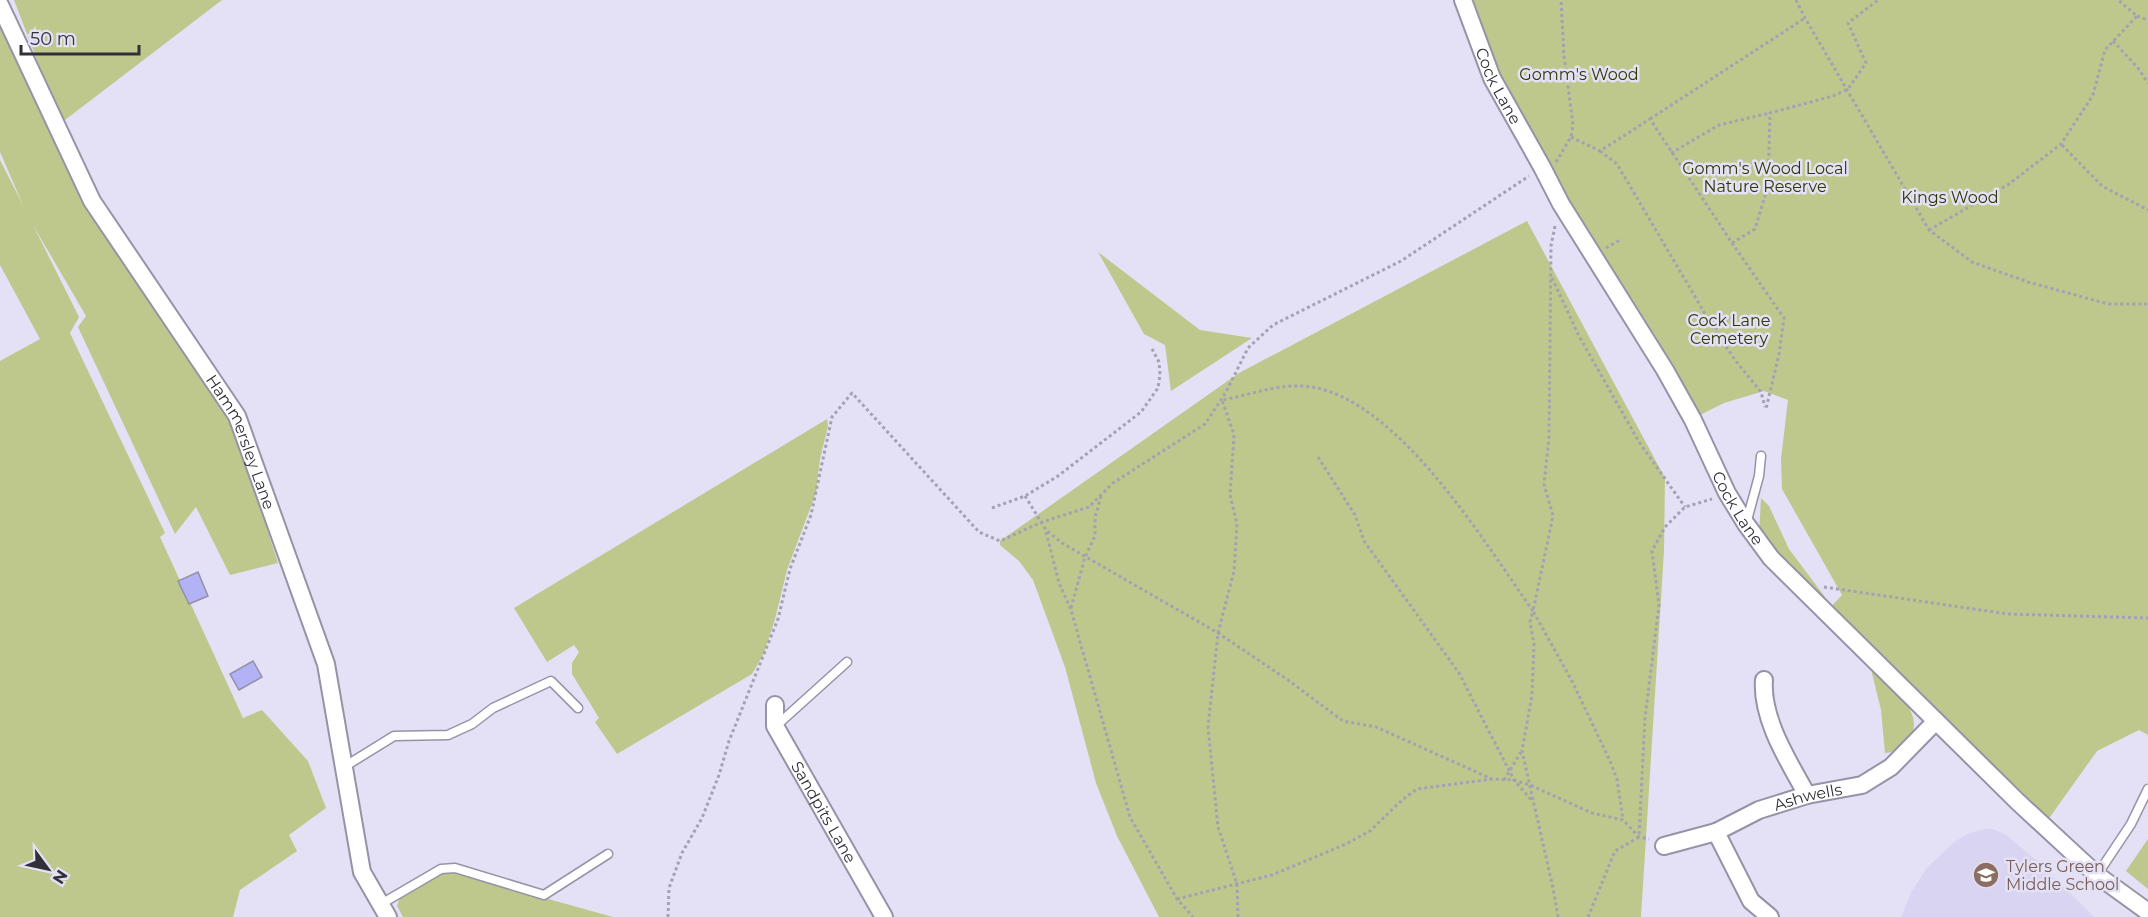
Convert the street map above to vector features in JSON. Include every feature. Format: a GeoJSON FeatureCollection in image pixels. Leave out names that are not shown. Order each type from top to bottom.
{"type":"FeatureCollection","features":[{"type":"Feature","properties":{"kind":"street","name":"Cock Lane"},"geometry":{"type":"LineString","coordinates":[[1463,0],[1492,78],[1561,204],[1665,370],[1693,420],[1727,493],[1771,558],[1936,722],[2097,875],[2148,912]]}},
{"type":"Feature","properties":{"kind":"street","name":"Hammersley Lane"},"geometry":{"type":"LineString","coordinates":[[0,5],[92,201],[237,416],[326,664],[362,872],[384,911]]}},
{"type":"Feature","properties":{"kind":"street"},"geometry":{"type":"LineString","coordinates":[[1764,680],[1763,692],[1777,740],[1807,795]]}},
{"type":"Feature","properties":{"kind":"street","name":"Sandpits Lane"},"geometry":{"type":"LineString","coordinates":[[775,705],[775,726],[884,917]]}},
{"type":"Feature","properties":{"kind":"street","name":"Ashwells"},"geometry":{"type":"LineString","coordinates":[[1665,846],[1716,832],[1759,810],[1807,795],[1862,785],[1891,767],[1936,722]]}},
{"type":"Feature","properties":{"kind":"street"},"geometry":{"type":"LineString","coordinates":[[1716,832],[1751,901],[1770,917]]}},
{"type":"Feature","properties":{"kind":"lane"},"geometry":{"type":"LineString","coordinates":[[1746,524],[1759,476],[1761,456]]}},
{"type":"Feature","properties":{"kind":"lane"},"geometry":{"type":"LineString","coordinates":[[775,726],[847,662]]}},
{"type":"Feature","properties":{"kind":"lane"},"geometry":{"type":"LineString","coordinates":[[344,767],[394,736],[448,735],[472,724],[493,708],[551,681],[578,708]]}},
{"type":"Feature","properties":{"kind":"lane"},"geometry":{"type":"LineString","coordinates":[[2097,875],[2131,824],[2148,789]]}},
{"type":"Feature","properties":{"kind":"lane"},"geometry":{"type":"LineString","coordinates":[[384,911],[441,869],[455,868],[544,895],[608,854]]}},
{"type":"Feature","properties":{"kind":"path"},"geometry":{"type":"LineString","coordinates":[[1557,162],[1571,136],[1573,125],[1564,56],[1561,0]]}},
{"type":"Feature","properties":{"kind":"path"},"geometry":{"type":"LineString","coordinates":[[1796,0],[1804,18],[1848,89],[1929,230],[1972,262],[2028,282],[2108,304],[2148,304]]}},
{"type":"Feature","properties":{"kind":"path"},"geometry":{"type":"LineString","coordinates":[[1671,153],[1719,125],[1833,96],[1848,89],[1866,63],[1848,23],[1878,0]]}},
{"type":"Feature","properties":{"kind":"path"},"geometry":{"type":"LineString","coordinates":[[2118,0],[2137,16],[2148,20]]}},
{"type":"Feature","properties":{"kind":"path"},"geometry":{"type":"LineString","coordinates":[[1929,230],[2009,184],[2061,144],[2093,95],[2105,50],[2137,16]]}},
{"type":"Feature","properties":{"kind":"path"},"geometry":{"type":"LineString","coordinates":[[1600,151],[1804,18]]}},
{"type":"Feature","properties":{"kind":"path"},"geometry":{"type":"LineString","coordinates":[[2113,41],[2138,68],[2148,83]]}},
{"type":"Feature","properties":{"kind":"path"},"geometry":{"type":"LineString","coordinates":[[1732,243],[1755,229],[1768,186],[1770,113]]}},
{"type":"Feature","properties":{"kind":"path"},"geometry":{"type":"LineString","coordinates":[[1571,136],[1600,151],[1617,164],[1714,329],[1761,392],[1766,409],[1779,354],[1784,318],[1650,119]]}},
{"type":"Feature","properties":{"kind":"path"},"geometry":{"type":"LineString","coordinates":[[2061,144],[2102,186],[2148,210]]}},
{"type":"Feature","properties":{"kind":"path"},"geometry":{"type":"LineString","coordinates":[[668,917],[669,888],[682,853],[702,818],[719,775],[729,741],[778,619],[790,569],[811,514],[832,417],[852,393],[979,532],[1000,541],[1042,522],[1089,507],[1113,483],[1205,424],[1222,400],[1248,348],[1274,325],[1401,261],[1534,173]]}},
{"type":"Feature","properties":{"kind":"path"},"geometry":{"type":"LineString","coordinates":[[1503,780],[1522,751],[1532,695],[1534,644],[1530,622],[1553,516],[1544,484],[1549,438],[1551,246],[1561,204]]}},
{"type":"Feature","properties":{"kind":"path"},"geometry":{"type":"LineString","coordinates":[[1551,276],[1580,336],[1639,442],[1685,507]]}},
{"type":"Feature","properties":{"kind":"path"},"geometry":{"type":"LineString","coordinates":[[1714,329],[1733,317]]}},
{"type":"Feature","properties":{"kind":"path"},"geometry":{"type":"LineString","coordinates":[[992,508],[1025,496],[1058,476],[1142,412],[1158,388],[1159,362],[1152,349]]}},
{"type":"Feature","properties":{"kind":"path"},"geometry":{"type":"LineString","coordinates":[[1222,400],[1261,390],[1312,387],[1353,402],[1399,437],[1443,485],[1533,611],[1573,683],[1610,761],[1618,786],[1623,820]]}},
{"type":"Feature","properties":{"kind":"path"},"geometry":{"type":"LineString","coordinates":[[1222,400],[1234,435],[1230,495],[1236,524],[1234,572],[1218,633],[1208,727],[1218,827],[1237,884],[1238,917]]}},
{"type":"Feature","properties":{"kind":"path"},"geometry":{"type":"LineString","coordinates":[[1318,457],[1355,515],[1364,541],[1459,673],[1514,780],[1534,803]]}},
{"type":"Feature","properties":{"kind":"path"},"geometry":{"type":"LineString","coordinates":[[1639,837],[1645,718],[1659,605],[1652,551],[1665,527],[1685,507],[1722,497],[1727,493]]}},
{"type":"Feature","properties":{"kind":"path"},"geometry":{"type":"LineString","coordinates":[[1071,610],[1085,557],[1095,536],[1095,518],[1101,495]]}},
{"type":"Feature","properties":{"kind":"path"},"geometry":{"type":"LineString","coordinates":[[1025,496],[1046,530],[1059,583],[1071,610],[1131,817],[1177,899],[1193,917]]}},
{"type":"Feature","properties":{"kind":"path"},"geometry":{"type":"LineString","coordinates":[[1046,530],[1085,557],[1218,633],[1288,680],[1343,721],[1376,727],[1492,779]]}},
{"type":"Feature","properties":{"kind":"path"},"geometry":{"type":"LineString","coordinates":[[1795,583],[2008,614],[2148,618]]}},
{"type":"Feature","properties":{"kind":"path"},"geometry":{"type":"LineString","coordinates":[[1522,751],[1558,917]]}},
{"type":"Feature","properties":{"kind":"path"},"geometry":{"type":"LineString","coordinates":[[1177,899],[1272,875],[1346,844],[1370,831],[1417,789],[1492,779],[1514,780],[1530,784],[1593,813],[1623,820],[1639,837]]}},
{"type":"Feature","properties":{"kind":"path"},"geometry":{"type":"LineString","coordinates":[[1588,917],[1616,851],[1639,837]]}},
{"type":"Feature","properties":{"kind":"shaded area","name":"Tylers Green Middle School"},"geometry":{"type":"Polygon","coordinates":[[[1993,829],[2006,835],[2036,860],[2094,917],[1901,917],[1911,893],[1926,869],[1954,842],[1970,833],[1993,829]]]}},
{"type":"Feature","properties":{"kind":"green space"},"geometry":{"type":"Polygon","coordinates":[[[14,0],[222,0],[61,123],[14,0]]]}},
{"type":"Feature","properties":{"kind":"green space","name":"Kings Wood"},"geometry":{"type":"Polygon","coordinates":[[[1466,0],[2148,0],[2148,735],[2139,730],[2097,751],[2045,824],[1830,608],[1842,595],[1782,489],[1781,459],[1788,400],[1764,391],[1724,403],[1698,416],[1656,337],[1521,123],[1466,0]]]}},
{"type":"Feature","properties":{"kind":"green space"},"geometry":{"type":"Polygon","coordinates":[[[0,23],[43,117],[98,226],[233,423],[278,563],[230,575],[196,507],[175,534],[78,327],[86,316],[33,225],[79,317],[70,333],[165,533],[160,537],[243,718],[262,710],[308,761],[326,808],[289,835],[297,851],[240,890],[233,917],[0,917],[0,361],[40,339],[0,265],[0,160],[23,205],[0,152],[0,23]]]}},
{"type":"Feature","properties":{"kind":"green space"},"geometry":{"type":"Polygon","coordinates":[[[1527,221],[1665,478],[1664,551],[1641,917],[1159,917],[1117,836],[1096,783],[1065,667],[1033,580],[1019,561],[1000,545],[1000,541],[1239,373],[1527,221]]]}},
{"type":"Feature","properties":{"kind":"green space"},"geometry":{"type":"Polygon","coordinates":[[[1098,252],[1200,330],[1252,338],[1171,391],[1165,345],[1144,334],[1098,252]]]}},
{"type":"Feature","properties":{"kind":"green space"},"geometry":{"type":"Polygon","coordinates":[[[827,419],[828,426],[820,459],[816,493],[787,570],[764,653],[752,674],[617,754],[595,722],[599,718],[572,674],[572,663],[579,652],[574,645],[547,662],[514,608],[827,419]]]}},
{"type":"Feature","properties":{"kind":"green space"},"geometry":{"type":"Polygon","coordinates":[[[1761,498],[1769,506],[1789,549],[1825,597],[1822,600],[1759,535],[1761,498]]]}},
{"type":"Feature","properties":{"kind":"green space"},"geometry":{"type":"Polygon","coordinates":[[[1870,665],[1895,689],[1910,709],[1914,719],[1914,729],[1909,739],[1901,748],[1892,752],[1885,753],[1881,710],[1870,665]]]}},
{"type":"Feature","properties":{"kind":"green space"},"geometry":{"type":"Polygon","coordinates":[[[2148,839],[2148,889],[2126,871],[2148,839]]]}},
{"type":"Feature","properties":{"kind":"green space"},"geometry":{"type":"Polygon","coordinates":[[[446,872],[613,917],[403,917],[397,906],[400,898],[446,872]]]}},
{"type":"Feature","properties":{"kind":"building"},"geometry":{"type":"Polygon","coordinates":[[[198,572],[208,596],[189,604],[178,581],[198,572]]]}},
{"type":"Feature","properties":{"kind":"building"},"geometry":{"type":"Polygon","coordinates":[[[253,661],[262,677],[239,690],[230,674],[253,661]]]}},
{"type":"Feature","properties":{"kind":"place","name":"Tylers Green Middle School"},"geometry":{"type":"Point","coordinates":[1986,875]}},
{"type":"Feature","properties":{"kind":"park label","name":"Gomm's Wood"},"geometry":{"type":"Point","coordinates":[1579,74]}},
{"type":"Feature","properties":{"kind":"park label","name":"Gomm's Wood Local Nature Reserve"},"geometry":{"type":"Point","coordinates":[1765,177]}},
{"type":"Feature","properties":{"kind":"park label","name":"Cock Lane Cemetery"},"geometry":{"type":"Point","coordinates":[1729,329]}}]}
